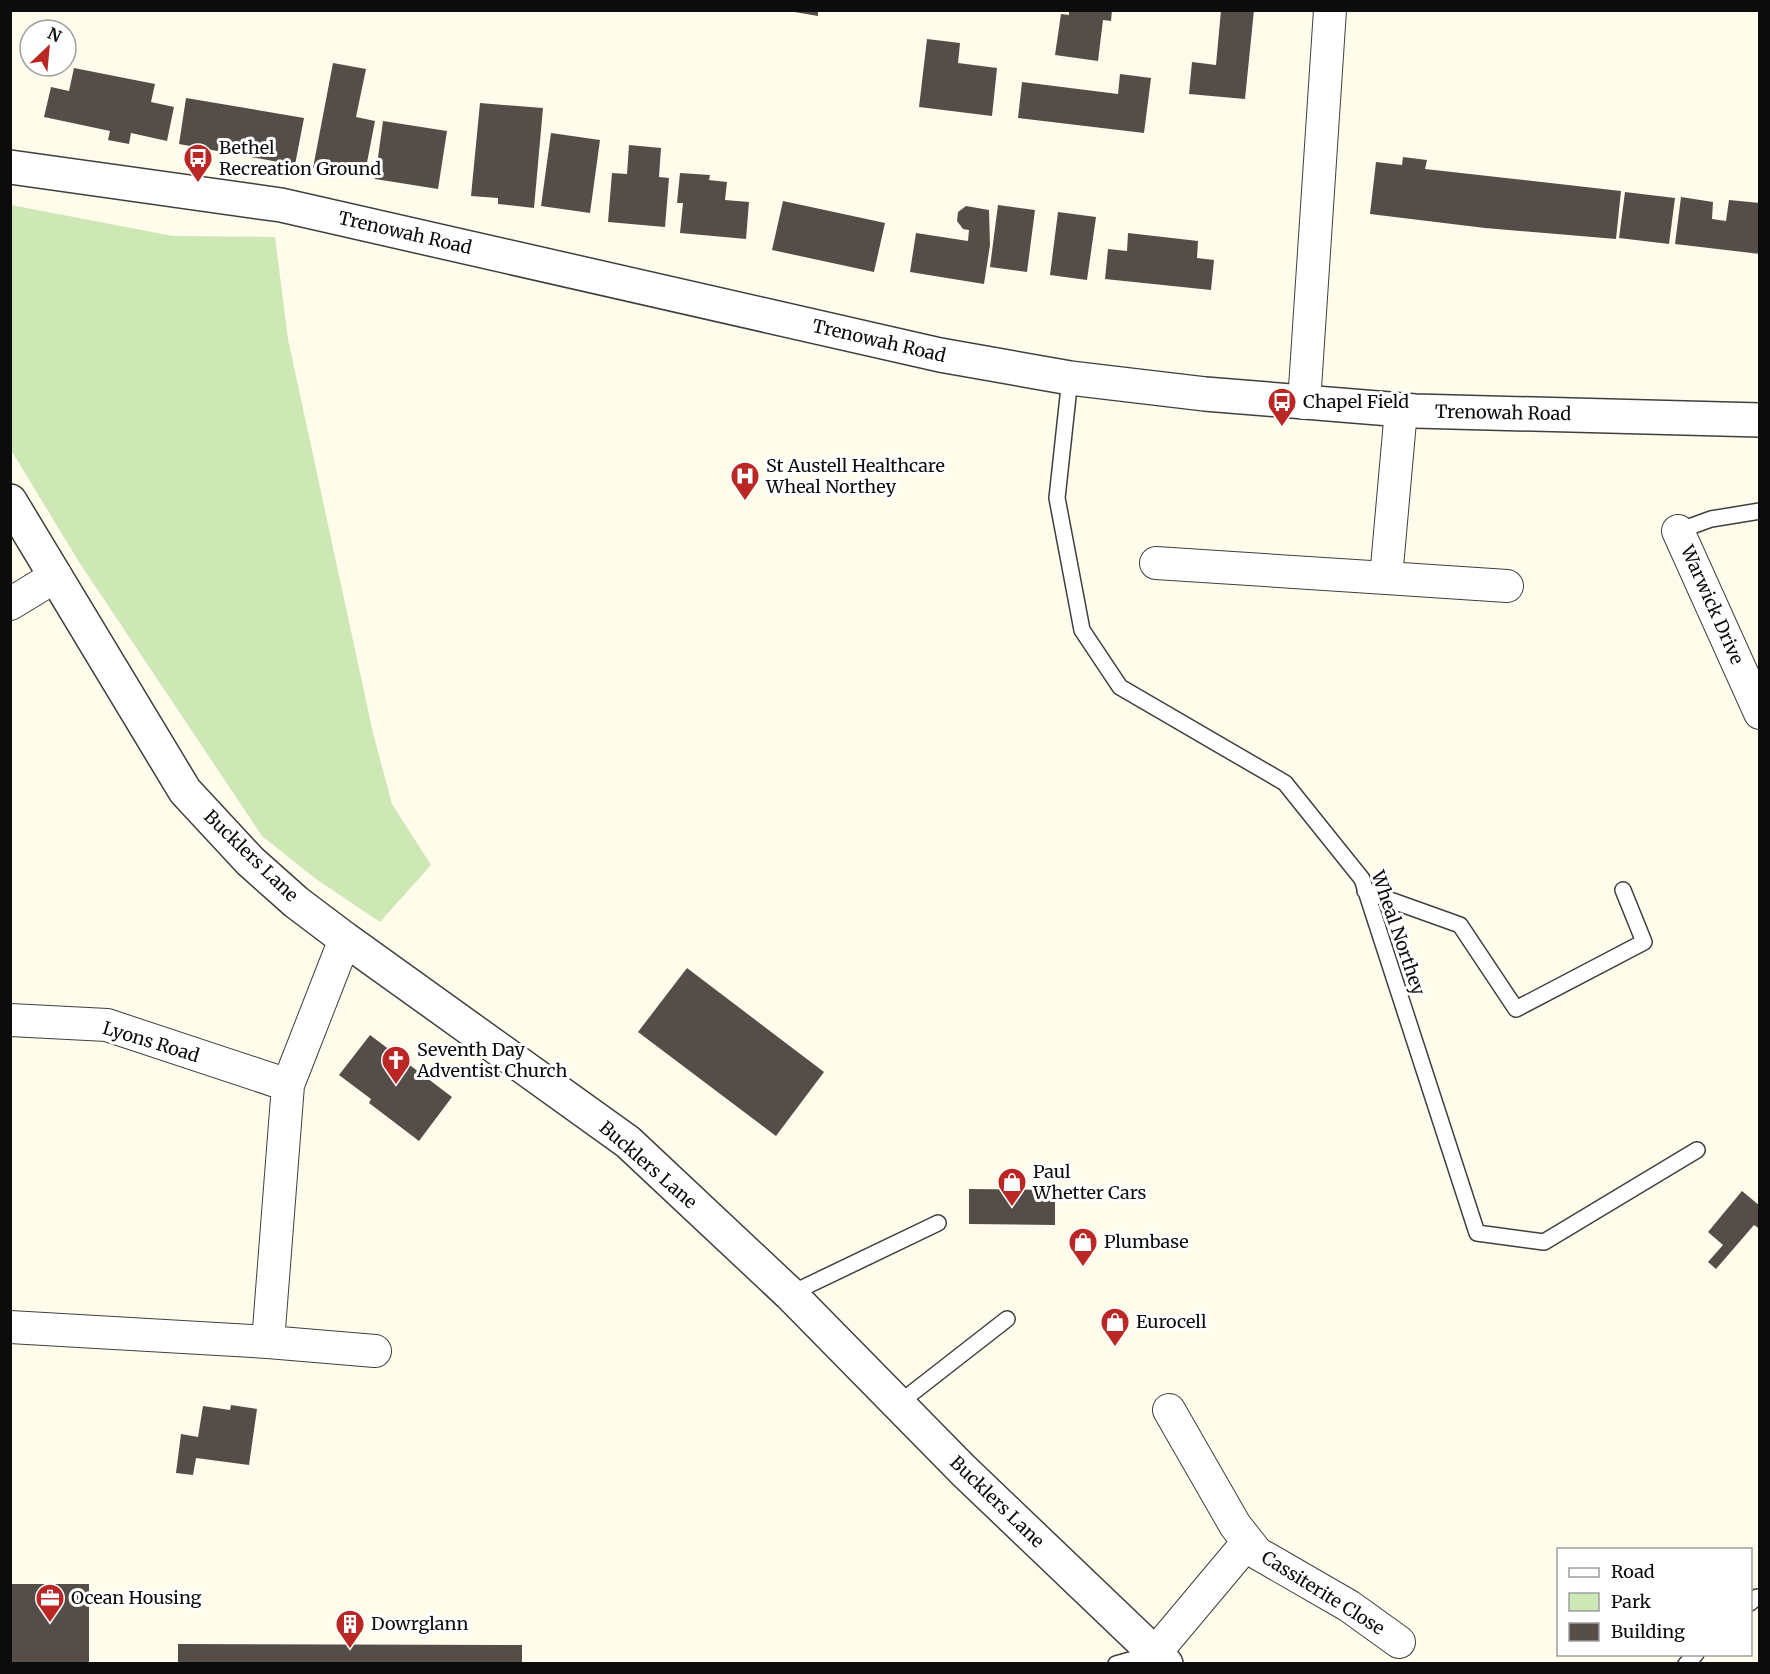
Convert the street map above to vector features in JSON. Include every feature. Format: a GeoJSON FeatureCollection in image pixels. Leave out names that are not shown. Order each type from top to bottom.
{"type":"FeatureCollection","features":[{"type":"Feature","properties":{"kind":"street"},"geometry":{"type":"LineString","coordinates":[[1304,403],[1330,10]]}},
{"type":"Feature","properties":{"kind":"street","name":"Trenowah Road"},"geometry":{"type":"LineString","coordinates":[[10,167],[281,205],[917,350],[1070,378],[1304,403],[1401,410],[1760,420]]}},
{"type":"Feature","properties":{"kind":"street"},"geometry":{"type":"LineString","coordinates":[[1386,578],[1401,410]]}},
{"type":"Feature","properties":{"kind":"street","name":"Bucklers Lane"},"geometry":{"type":"LineString","coordinates":[[10,501],[185,791],[250,861],[296,902],[345,939],[628,1142],[790,1294],[963,1470],[1161,1658]]}},
{"type":"Feature","properties":{"kind":"street","name":"Warwick Drive"},"geometry":{"type":"LineString","coordinates":[[1678,531],[1760,713]]}},
{"type":"Feature","properties":{"kind":"street"},"geometry":{"type":"LineString","coordinates":[[1156,563],[1507,586]]}},
{"type":"Feature","properties":{"kind":"street"},"geometry":{"type":"LineString","coordinates":[[10,604],[56,576]]}},
{"type":"Feature","properties":{"kind":"street"},"geometry":{"type":"LineString","coordinates":[[268,1342],[288,1085],[345,939]]}},
{"type":"Feature","properties":{"kind":"street","name":"Lyons Road"},"geometry":{"type":"LineString","coordinates":[[10,1020],[107,1026],[288,1085]]}},
{"type":"Feature","properties":{"kind":"street"},"geometry":{"type":"LineString","coordinates":[[10,1327],[268,1342],[375,1351]]}},
{"type":"Feature","properties":{"kind":"street","name":"Cassiterite Close"},"geometry":{"type":"LineString","coordinates":[[1169,1410],[1235,1525],[1257,1553],[1349,1606],[1399,1642]]}},
{"type":"Feature","properties":{"kind":"street","name":"Cassiterite Close"},"geometry":{"type":"LineString","coordinates":[[1161,1658],[1248,1542]]}},
{"type":"Feature","properties":{"kind":"lane","name":"Wheal Northey"},"geometry":{"type":"LineString","coordinates":[[1070,378],[1057,498],[1082,630],[1120,687],[1285,783],[1362,879],[1477,1233],[1544,1242],[1697,1150]]}},
{"type":"Feature","properties":{"kind":"lane"},"geometry":{"type":"LineString","coordinates":[[1678,531],[1711,519],[1760,511]]}},
{"type":"Feature","properties":{"kind":"lane"},"geometry":{"type":"LineString","coordinates":[[1365,891],[1460,925],[1516,1009],[1644,942],[1623,890]]}},
{"type":"Feature","properties":{"kind":"lane"},"geometry":{"type":"LineString","coordinates":[[790,1294],[938,1223]]}},
{"type":"Feature","properties":{"kind":"lane"},"geometry":{"type":"LineString","coordinates":[[898,1404],[1007,1319]]}},
{"type":"Feature","properties":{"kind":"lane"},"geometry":{"type":"LineString","coordinates":[[1116,1664],[1161,1658]]}},
{"type":"Feature","properties":{"kind":"green space"},"geometry":{"type":"Polygon","coordinates":[[[11,205],[173,236],[275,237],[288,339],[373,733],[392,804],[431,865],[380,922],[316,879],[262,836],[79,562],[11,450],[11,205]]]}},
{"type":"Feature","properties":{"kind":"building"},"geometry":{"type":"Polygon","coordinates":[[[783,10],[818,10],[818,16],[783,10]]]}},
{"type":"Feature","properties":{"kind":"building"},"geometry":{"type":"Polygon","coordinates":[[[1069,10],[1112,10],[1111,21],[1103,20],[1098,61],[1055,55],[1061,14],[1069,15],[1069,10]]]}},
{"type":"Feature","properties":{"kind":"building"},"geometry":{"type":"Polygon","coordinates":[[[1221,10],[1254,10],[1245,99],[1189,94],[1192,62],[1216,65],[1221,10]]]}},
{"type":"Feature","properties":{"kind":"building"},"geometry":{"type":"Polygon","coordinates":[[[927,39],[960,43],[958,63],[997,68],[992,116],[919,107],[927,39]]]}},
{"type":"Feature","properties":{"kind":"building"},"geometry":{"type":"Polygon","coordinates":[[[333,63],[366,69],[356,117],[375,121],[364,178],[313,168],[333,63]]]}},
{"type":"Feature","properties":{"kind":"building"},"geometry":{"type":"Polygon","coordinates":[[[78,69],[155,84],[151,102],[174,107],[167,141],[131,133],[129,144],[108,140],[110,131],[44,117],[51,87],[69,91],[72,78],[78,78],[78,69]]]}},
{"type":"Feature","properties":{"kind":"building"},"geometry":{"type":"Polygon","coordinates":[[[1120,74],[1151,78],[1144,133],[1018,118],[1022,82],[1118,94],[1120,74]]]}},
{"type":"Feature","properties":{"kind":"building"},"geometry":{"type":"Polygon","coordinates":[[[186,98],[304,118],[295,165],[179,144],[186,98]]]}},
{"type":"Feature","properties":{"kind":"building"},"geometry":{"type":"Polygon","coordinates":[[[480,103],[543,108],[534,208],[498,204],[498,198],[471,196],[480,103]]]}},
{"type":"Feature","properties":{"kind":"building"},"geometry":{"type":"Polygon","coordinates":[[[383,121],[447,131],[438,189],[375,179],[383,121]]]}},
{"type":"Feature","properties":{"kind":"building"},"geometry":{"type":"Polygon","coordinates":[[[551,133],[600,140],[590,213],[541,206],[551,133]]]}},
{"type":"Feature","properties":{"kind":"building"},"geometry":{"type":"Polygon","coordinates":[[[629,145],[661,148],[659,177],[669,178],[665,227],[608,222],[612,173],[627,174],[629,145]]]}},
{"type":"Feature","properties":{"kind":"building"},"geometry":{"type":"Polygon","coordinates":[[[1403,157],[1427,160],[1425,169],[1621,191],[1616,239],[1485,228],[1370,214],[1376,162],[1402,165],[1403,157]]]}},
{"type":"Feature","properties":{"kind":"building"},"geometry":{"type":"Polygon","coordinates":[[[680,173],[710,175],[709,180],[727,182],[725,200],[749,202],[746,239],[680,233],[683,203],[677,203],[680,173]]]}},
{"type":"Feature","properties":{"kind":"building"},"geometry":{"type":"Polygon","coordinates":[[[1625,192],[1675,198],[1669,244],[1619,238],[1625,192]]]}},
{"type":"Feature","properties":{"kind":"building"},"geometry":{"type":"Polygon","coordinates":[[[1681,197],[1713,202],[1712,219],[1726,221],[1729,200],[1760,203],[1760,254],[1675,244],[1681,197]]]}},
{"type":"Feature","properties":{"kind":"building"},"geometry":{"type":"Polygon","coordinates":[[[783,201],[885,223],[874,272],[772,250],[783,201]]]}},
{"type":"Feature","properties":{"kind":"building"},"geometry":{"type":"Polygon","coordinates":[[[998,205],[1035,210],[1027,272],[990,267],[998,205]]]}},
{"type":"Feature","properties":{"kind":"building"},"geometry":{"type":"Polygon","coordinates":[[[966,206],[989,210],[990,245],[984,284],[910,272],[916,233],[968,241],[969,230],[963,229],[957,221],[958,212],[966,206]]]}},
{"type":"Feature","properties":{"kind":"building"},"geometry":{"type":"Polygon","coordinates":[[[1058,212],[1096,217],[1087,280],[1050,275],[1058,212]]]}},
{"type":"Feature","properties":{"kind":"building"},"geometry":{"type":"Polygon","coordinates":[[[1128,233],[1198,241],[1197,258],[1214,260],[1211,290],[1105,279],[1108,249],[1127,251],[1128,233]]]}},
{"type":"Feature","properties":{"kind":"building"},"geometry":{"type":"Polygon","coordinates":[[[687,968],[824,1072],[776,1136],[638,1032],[687,968]]]}},
{"type":"Feature","properties":{"kind":"building","name":"Seventh Day Adventist Church"},"geometry":{"type":"Polygon","coordinates":[[[370,1035],[452,1097],[419,1141],[369,1103],[371,1099],[339,1075],[370,1035]]]}},
{"type":"Feature","properties":{"kind":"building","name":"Paul Whetter Cars"},"geometry":{"type":"Polygon","coordinates":[[[969,1189],[1055,1190],[1055,1225],[969,1224],[969,1189]]]}},
{"type":"Feature","properties":{"kind":"building"},"geometry":{"type":"Polygon","coordinates":[[[1742,1191],[1760,1206],[1760,1229],[1754,1225],[1716,1269],[1708,1262],[1723,1245],[1708,1232],[1742,1191]]]}},
{"type":"Feature","properties":{"kind":"building"},"geometry":{"type":"Polygon","coordinates":[[[231,1405],[257,1409],[249,1465],[196,1458],[193,1475],[176,1473],[181,1434],[198,1437],[203,1406],[230,1410],[231,1405]]]}},
{"type":"Feature","properties":{"kind":"building","name":"Ocean Housing"},"geometry":{"type":"Polygon","coordinates":[[[10,1584],[89,1584],[89,1664],[10,1664],[10,1584]]]}},
{"type":"Feature","properties":{"kind":"building","name":"Dowrglann"},"geometry":{"type":"Polygon","coordinates":[[[178,1644],[522,1645],[522,1664],[178,1664],[178,1644]]]}},
{"type":"Feature","properties":{"kind":"place","name":"Bethel Recreation Ground"},"geometry":{"type":"Point","coordinates":[198,184]}},
{"type":"Feature","properties":{"kind":"place","name":"Chapel Field"},"geometry":{"type":"Point","coordinates":[1282,428]}},
{"type":"Feature","properties":{"kind":"place","name":"St Austell Healthcare Wheal Northey"},"geometry":{"type":"Point","coordinates":[745,502]}},
{"type":"Feature","properties":{"kind":"place","name":"Seventh Day Adventist Church"},"geometry":{"type":"Point","coordinates":[396,1086]}},
{"type":"Feature","properties":{"kind":"place","name":"Paul Whetter Cars"},"geometry":{"type":"Point","coordinates":[1012,1208]}},
{"type":"Feature","properties":{"kind":"place","name":"Plumbase"},"geometry":{"type":"Point","coordinates":[1083,1268]}},
{"type":"Feature","properties":{"kind":"place","name":"Eurocell"},"geometry":{"type":"Point","coordinates":[1115,1348]}},
{"type":"Feature","properties":{"kind":"place","name":"Ocean Housing"},"geometry":{"type":"Point","coordinates":[50,1624]}},
{"type":"Feature","properties":{"kind":"place","name":"Dowrglann"},"geometry":{"type":"Point","coordinates":[350,1650]}}]}
